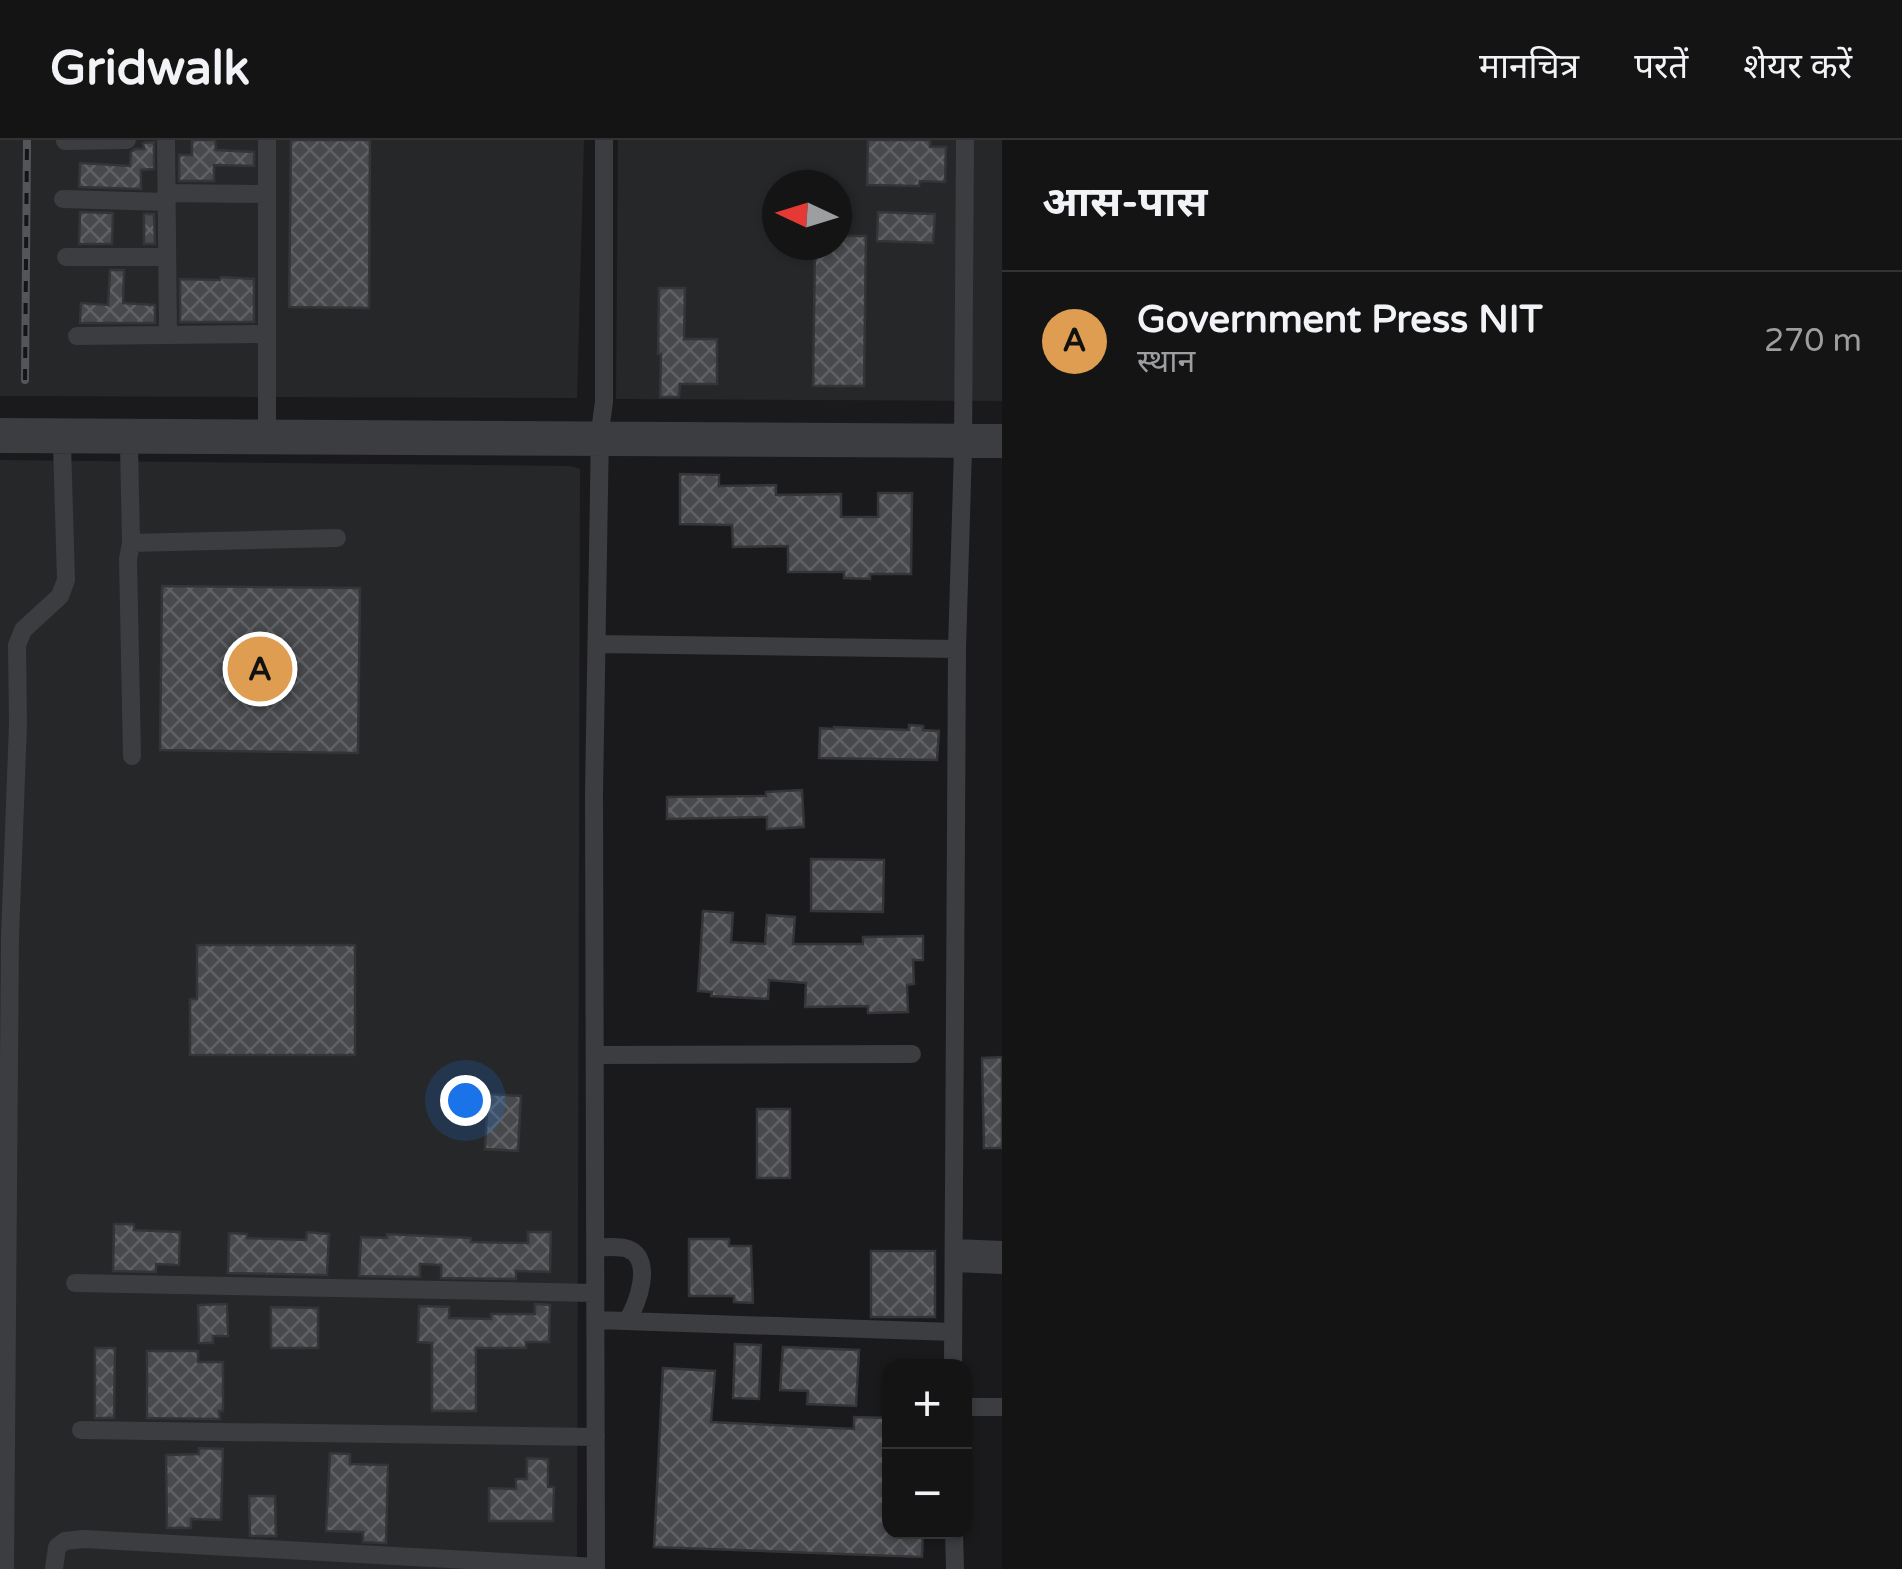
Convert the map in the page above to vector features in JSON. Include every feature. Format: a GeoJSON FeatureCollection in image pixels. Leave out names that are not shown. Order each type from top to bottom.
{"type":"FeatureCollection","features":[{"type":"Feature","properties":{"kind":"street"},"geometry":{"type":"LineString","coordinates":[[66,141],[126,140]]}},
{"type":"Feature","properties":{"kind":"street"},"geometry":{"type":"LineString","coordinates":[[166,140],[168,335]]}},
{"type":"Feature","properties":{"kind":"street"},"geometry":{"type":"LineString","coordinates":[[267,140],[267,428]]}},
{"type":"Feature","properties":{"kind":"street"},"geometry":{"type":"LineString","coordinates":[[54,1569],[57,1547],[65,1541],[84,1539],[596,1568],[594,794],[600,440],[604,402],[604,140]]}},
{"type":"Feature","properties":{"kind":"street"},"geometry":{"type":"LineString","coordinates":[[954,1359],[957,649],[965,140]]}},
{"type":"Feature","properties":{"kind":"street"},"geometry":{"type":"LineString","coordinates":[[63,200],[267,194]]}},
{"type":"Feature","properties":{"kind":"street"},"geometry":{"type":"LineString","coordinates":[[66,257],[167,257]]}},
{"type":"Feature","properties":{"kind":"street"},"geometry":{"type":"LineString","coordinates":[[77,336],[267,334]]}},
{"type":"Feature","properties":{"kind":"street"},"geometry":{"type":"LineString","coordinates":[[0,427],[267,428],[600,440]]}},
{"type":"Feature","properties":{"kind":"street"},"geometry":{"type":"LineString","coordinates":[[963,441],[1002,433]]}},
{"type":"Feature","properties":{"kind":"street"},"geometry":{"type":"LineString","coordinates":[[0,444],[963,441],[1002,449]]}},
{"type":"Feature","properties":{"kind":"street"},"geometry":{"type":"LineString","coordinates":[[5,1569],[2,1536],[10,937],[8,745],[18,724],[17,645],[22,630],[60,596],[66,580],[62,444]]}},
{"type":"Feature","properties":{"kind":"street"},"geometry":{"type":"LineString","coordinates":[[129,445],[132,756]]}},
{"type":"Feature","properties":{"kind":"street"},"geometry":{"type":"LineString","coordinates":[[130,543],[337,538]]}},
{"type":"Feature","properties":{"kind":"street"},"geometry":{"type":"LineString","coordinates":[[597,644],[957,649]]}},
{"type":"Feature","properties":{"kind":"street"},"geometry":{"type":"LineString","coordinates":[[595,1056],[912,1054]]}},
{"type":"Feature","properties":{"kind":"street"},"geometry":{"type":"LineString","coordinates":[[595,1248],[624,1248],[638,1257],[642,1282],[627,1321]]}},
{"type":"Feature","properties":{"kind":"street"},"geometry":{"type":"LineString","coordinates":[[955,1256],[1002,1250]]}},
{"type":"Feature","properties":{"kind":"street"},"geometry":{"type":"LineString","coordinates":[[955,1256],[1002,1265]]}},
{"type":"Feature","properties":{"kind":"street"},"geometry":{"type":"LineString","coordinates":[[74,1284],[596,1293]]}},
{"type":"Feature","properties":{"kind":"street"},"geometry":{"type":"LineString","coordinates":[[596,1320],[953,1332]]}},
{"type":"Feature","properties":{"kind":"street"},"geometry":{"type":"LineString","coordinates":[[972,1407],[1002,1407]]}},
{"type":"Feature","properties":{"kind":"street"},"geometry":{"type":"LineString","coordinates":[[81,1430],[596,1436]]}},
{"type":"Feature","properties":{"kind":"street"},"geometry":{"type":"LineString","coordinates":[[954,1539],[954,1569]]}},
{"type":"Feature","properties":{"kind":"shaded area"},"geometry":{"type":"Polygon","coordinates":[[[0,140],[584,140],[577,398],[0,396],[0,140]]]}},
{"type":"Feature","properties":{"kind":"shaded area"},"geometry":{"type":"Polygon","coordinates":[[[618,140],[1002,140],[1002,401],[616,399],[618,140]]]}},
{"type":"Feature","properties":{"kind":"shaded area"},"geometry":{"type":"Polygon","coordinates":[[[0,460],[580,469],[577,1569],[0,1569],[0,460]]]}},
{"type":"Feature","properties":{"kind":"building"},"geometry":{"type":"Polygon","coordinates":[[[192,140],[215,140],[216,150],[254,152],[254,166],[214,165],[214,181],[179,181],[179,155],[192,155],[192,140]]]}},
{"type":"Feature","properties":{"kind":"building"},"geometry":{"type":"Polygon","coordinates":[[[291,140],[370,140],[369,308],[289,307],[291,140]]]}},
{"type":"Feature","properties":{"kind":"building"},"geometry":{"type":"Polygon","coordinates":[[[868,140],[930,140],[930,147],[946,147],[945,182],[867,185],[868,140]]]}},
{"type":"Feature","properties":{"kind":"building"},"geometry":{"type":"Polygon","coordinates":[[[154,142],[154,169],[141,170],[141,189],[79,187],[80,163],[130,166],[131,152],[144,149],[143,143],[154,142]]]}},
{"type":"Feature","properties":{"kind":"building"},"geometry":{"type":"Polygon","coordinates":[[[80,212],[113,213],[112,244],[79,244],[80,212]]]}},
{"type":"Feature","properties":{"kind":"building"},"geometry":{"type":"Polygon","coordinates":[[[878,212],[935,214],[933,243],[877,241],[878,212]]]}},
{"type":"Feature","properties":{"kind":"building"},"geometry":{"type":"Polygon","coordinates":[[[144,214],[154,214],[155,244],[144,244],[144,214]]]}},
{"type":"Feature","properties":{"kind":"building"},"geometry":{"type":"Polygon","coordinates":[[[852,236],[866,236],[864,386],[813,386],[815,260],[852,260],[852,236]]]}},
{"type":"Feature","properties":{"kind":"building"},"geometry":{"type":"Polygon","coordinates":[[[110,270],[124,270],[123,303],[155,305],[155,323],[80,323],[81,303],[108,305],[110,270]]]}},
{"type":"Feature","properties":{"kind":"building"},"geometry":{"type":"Polygon","coordinates":[[[180,279],[254,279],[254,322],[180,322],[180,279]]]}},
{"type":"Feature","properties":{"kind":"building"},"geometry":{"type":"Polygon","coordinates":[[[659,288],[685,288],[684,339],[717,339],[717,384],[680,384],[679,397],[660,397],[659,288]]]}},
{"type":"Feature","properties":{"kind":"building"},"geometry":{"type":"Polygon","coordinates":[[[680,474],[719,475],[719,486],[776,485],[776,495],[841,494],[841,517],[878,517],[878,493],[912,493],[911,574],[870,574],[870,579],[844,578],[844,572],[788,572],[788,546],[733,547],[732,525],[680,524],[680,474]]]}},
{"type":"Feature","properties":{"kind":"building"},"geometry":{"type":"Polygon","coordinates":[[[162,586],[360,588],[358,753],[160,750],[162,586]]]}},
{"type":"Feature","properties":{"kind":"building"},"geometry":{"type":"Polygon","coordinates":[[[909,725],[939,731],[937,760],[819,758],[820,728],[909,730],[909,725]]]}},
{"type":"Feature","properties":{"kind":"building"},"geometry":{"type":"Polygon","coordinates":[[[802,790],[804,827],[767,829],[767,817],[667,819],[667,797],[766,796],[766,792],[802,790]]]}},
{"type":"Feature","properties":{"kind":"building"},"geometry":{"type":"Polygon","coordinates":[[[811,859],[884,860],[883,912],[811,911],[811,859]]]}},
{"type":"Feature","properties":{"kind":"building"},"geometry":{"type":"Polygon","coordinates":[[[703,911],[733,913],[731,942],[765,944],[767,915],[795,917],[793,944],[863,944],[863,937],[923,936],[923,960],[913,960],[914,984],[907,985],[908,1012],[868,1013],[868,1006],[805,1007],[806,983],[769,980],[768,999],[711,996],[712,992],[698,991],[703,911]]]}},
{"type":"Feature","properties":{"kind":"building"},"geometry":{"type":"Polygon","coordinates":[[[197,945],[355,945],[355,1055],[190,1055],[190,999],[197,999],[197,945]]]}},
{"type":"Feature","properties":{"kind":"building"},"geometry":{"type":"Polygon","coordinates":[[[1002,1057],[1002,1148],[984,1148],[982,1058],[1002,1057]]]}},
{"type":"Feature","properties":{"kind":"building"},"geometry":{"type":"Polygon","coordinates":[[[488,1094],[521,1096],[518,1151],[485,1149],[488,1094]]]}},
{"type":"Feature","properties":{"kind":"building"},"geometry":{"type":"Polygon","coordinates":[[[757,1109],[790,1109],[790,1178],[757,1178],[757,1109]]]}},
{"type":"Feature","properties":{"kind":"building"},"geometry":{"type":"Polygon","coordinates":[[[114,1224],[134,1224],[134,1230],[180,1232],[179,1265],[156,1264],[156,1272],[113,1271],[114,1224]]]}},
{"type":"Feature","properties":{"kind":"building"},"geometry":{"type":"Polygon","coordinates":[[[307,1232],[329,1234],[327,1275],[228,1273],[229,1233],[247,1234],[247,1238],[306,1240],[307,1232]]]}},
{"type":"Feature","properties":{"kind":"building"},"geometry":{"type":"Polygon","coordinates":[[[528,1232],[551,1232],[550,1272],[516,1271],[516,1279],[441,1278],[441,1265],[420,1264],[420,1277],[359,1276],[361,1237],[387,1238],[387,1234],[528,1243],[528,1232]]]}},
{"type":"Feature","properties":{"kind":"building"},"geometry":{"type":"Polygon","coordinates":[[[689,1239],[729,1239],[729,1246],[751,1246],[753,1303],[734,1302],[734,1296],[689,1296],[689,1239]]]}},
{"type":"Feature","properties":{"kind":"building"},"geometry":{"type":"Polygon","coordinates":[[[871,1251],[935,1251],[935,1317],[871,1317],[871,1251]]]}},
{"type":"Feature","properties":{"kind":"building"},"geometry":{"type":"Polygon","coordinates":[[[227,1304],[228,1336],[213,1336],[213,1343],[199,1343],[198,1305],[227,1304]]]}},
{"type":"Feature","properties":{"kind":"building"},"geometry":{"type":"Polygon","coordinates":[[[535,1304],[550,1305],[549,1342],[526,1342],[526,1348],[476,1348],[476,1411],[432,1411],[432,1343],[418,1342],[419,1306],[449,1307],[449,1318],[491,1319],[491,1314],[535,1314],[535,1304]]]}},
{"type":"Feature","properties":{"kind":"building"},"geometry":{"type":"Polygon","coordinates":[[[271,1307],[318,1308],[318,1348],[271,1348],[271,1307]]]}},
{"type":"Feature","properties":{"kind":"building"},"geometry":{"type":"Polygon","coordinates":[[[735,1344],[761,1345],[759,1399],[733,1398],[735,1344]]]}},
{"type":"Feature","properties":{"kind":"building"},"geometry":{"type":"Polygon","coordinates":[[[783,1347],[859,1350],[856,1406],[807,1404],[808,1391],[780,1390],[783,1347]]]}},
{"type":"Feature","properties":{"kind":"building"},"geometry":{"type":"Polygon","coordinates":[[[95,1348],[115,1348],[114,1418],[95,1418],[95,1348]]]}},
{"type":"Feature","properties":{"kind":"building"},"geometry":{"type":"Polygon","coordinates":[[[147,1351],[198,1351],[198,1362],[223,1362],[220,1419],[147,1418],[147,1351]]]}},
{"type":"Feature","properties":{"kind":"building"},"geometry":{"type":"Polygon","coordinates":[[[663,1368],[715,1371],[711,1422],[854,1429],[854,1417],[882,1418],[882,1539],[923,1539],[922,1557],[654,1547],[663,1368]]]}},
{"type":"Feature","properties":{"kind":"building"},"geometry":{"type":"Polygon","coordinates":[[[199,1448],[223,1449],[221,1520],[191,1519],[191,1528],[167,1528],[166,1455],[199,1454],[199,1448]]]}},
{"type":"Feature","properties":{"kind":"building"},"geometry":{"type":"Polygon","coordinates":[[[330,1453],[350,1454],[350,1464],[388,1465],[386,1543],[363,1542],[363,1532],[326,1531],[330,1453]]]}},
{"type":"Feature","properties":{"kind":"building"},"geometry":{"type":"Polygon","coordinates":[[[527,1458],[548,1459],[548,1487],[554,1487],[553,1521],[489,1521],[489,1488],[516,1489],[516,1479],[527,1479],[527,1458]]]}},
{"type":"Feature","properties":{"kind":"building"},"geometry":{"type":"Polygon","coordinates":[[[249,1496],[275,1496],[276,1536],[250,1536],[249,1496]]]}},
{"type":"Feature","properties":{"kind":"railway"},"geometry":{"type":"LineString","coordinates":[[25,380],[27,140]]}},
{"type":"Feature","properties":{"kind":"place","name":"Government Press NIT"},"geometry":{"type":"Point","coordinates":[260,669]}}]}
